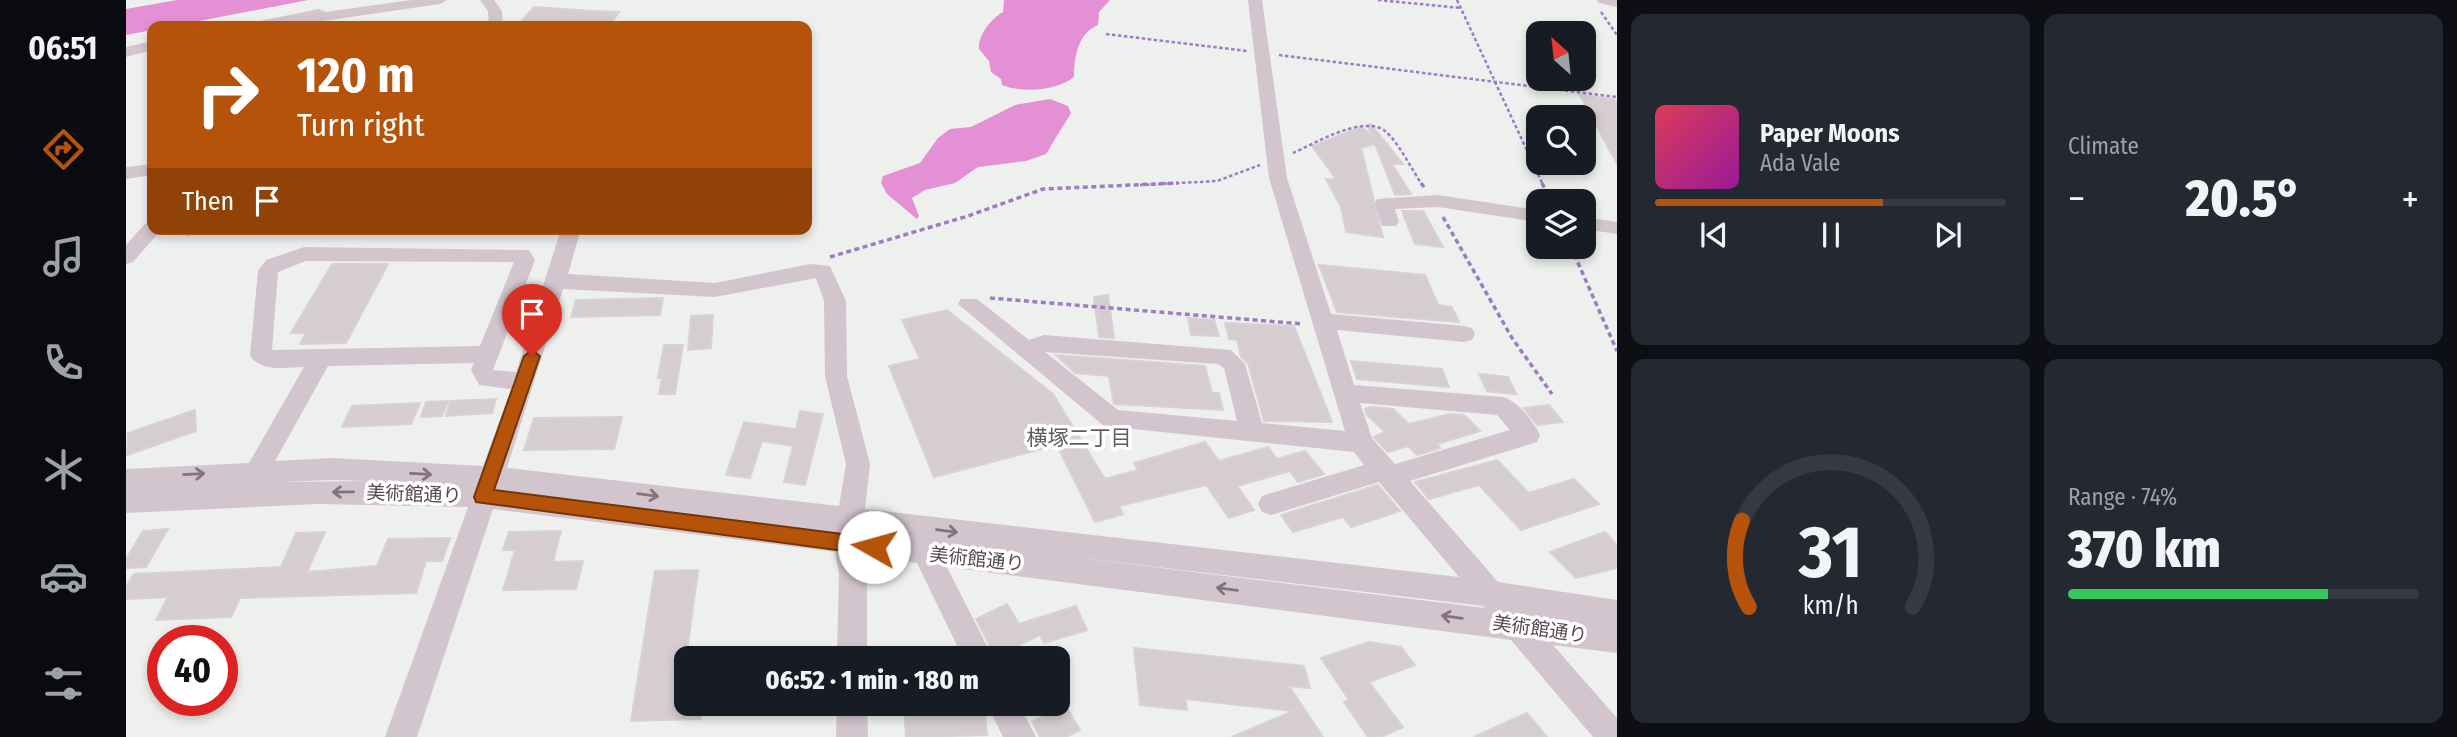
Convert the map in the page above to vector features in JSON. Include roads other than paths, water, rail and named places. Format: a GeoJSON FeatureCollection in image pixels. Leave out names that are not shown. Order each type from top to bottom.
{"type":"FeatureCollection","features":[{"type":"Feature","properties":{"kind":"street"},"geometry":{"type":"LineString","coordinates":[[280,21],[383,0]]}},
{"type":"Feature","properties":{"kind":"street"},"geometry":{"type":"LineString","coordinates":[[304,16],[323,17],[440,0]]}},
{"type":"Feature","properties":{"kind":"street"},"geometry":{"type":"LineString","coordinates":[[1255,0],[1278,178],[1361,443],[1613,737]]}},
{"type":"Feature","properties":{"kind":"street"},"geometry":{"type":"LineString","coordinates":[[1601,4],[1617,3]]}},
{"type":"Feature","properties":{"kind":"street"},"geometry":{"type":"LineString","coordinates":[[126,173],[147,171]]}},
{"type":"Feature","properties":{"kind":"street"},"geometry":{"type":"LineString","coordinates":[[1389,222],[1384,203],[1434,202],[1526,214]]}},
{"type":"Feature","properties":{"kind":"street"},"geometry":{"type":"LineString","coordinates":[[1596,225],[1617,228]]}},
{"type":"Feature","properties":{"kind":"street"},"geometry":{"type":"LineString","coordinates":[[401,737],[525,381],[569,235]]}},
{"type":"Feature","properties":{"kind":"street"},"geometry":{"type":"LineString","coordinates":[[555,281],[715,290],[823,271],[835,301],[836,376],[851,427],[858,464],[848,531],[853,573],[852,646]]}},
{"type":"Feature","properties":{"kind":"street"},"geometry":{"type":"LineString","coordinates":[[969,304],[1112,419],[1361,443]]}},
{"type":"Feature","properties":{"kind":"street"},"geometry":{"type":"LineString","coordinates":[[1323,323],[1464,334]]}},
{"type":"Feature","properties":{"kind":"street"},"geometry":{"type":"LineString","coordinates":[[1027,351],[1044,343],[1223,356],[1234,364],[1252,433]]}},
{"type":"Feature","properties":{"kind":"street"},"geometry":{"type":"LineString","coordinates":[[257,471],[321,358]]}},
{"type":"Feature","properties":{"kind":"street"},"geometry":{"type":"LineString","coordinates":[[1271,504],[1528,435],[1503,406],[1346,393]]}},
{"type":"Feature","properties":{"kind":"street","name":"美術館通り"},"geometry":{"type":"LineString","coordinates":[[126,480],[332,469],[848,531],[1490,594],[1617,614]]}},
{"type":"Feature","properties":{"kind":"street","name":"美術館通り"},"geometry":{"type":"LineString","coordinates":[[126,502],[279,493],[486,487]]}},
{"type":"Feature","properties":{"kind":"street","name":"美術館通り"},"geometry":{"type":"LineString","coordinates":[[848,531],[926,553],[1617,639]]}},
{"type":"Feature","properties":{"kind":"street"},"geometry":{"type":"LineString","coordinates":[[926,553],[972,646]]}},
{"type":"Feature","properties":{"kind":"street"},"geometry":{"type":"LineString","coordinates":[[852,716],[852,737]]}},
{"type":"Feature","properties":{"kind":"street"},"geometry":{"type":"LineString","coordinates":[[1009,716],[1020,737]]}},
{"type":"Feature","properties":{"kind":"lane"},"geometry":{"type":"LineString","coordinates":[[487,0],[495,11],[496,21]]}},
{"type":"Feature","properties":{"kind":"lane"},"geometry":{"type":"LineString","coordinates":[[126,52],[147,49]]}},
{"type":"Feature","properties":{"kind":"lane"},"geometry":{"type":"LineString","coordinates":[[126,257],[147,234]]}},
{"type":"Feature","properties":{"kind":"lane"},"geometry":{"type":"LineString","coordinates":[[488,354],[269,359],[261,355],[267,275],[273,265],[303,254],[517,253],[525,260],[482,370],[486,379],[525,381]]}},
{"type":"Feature","properties":{"kind":"district","name":"横塚二丁目"},"geometry":{"type":"Point","coordinates":[1079,438]}}]}
